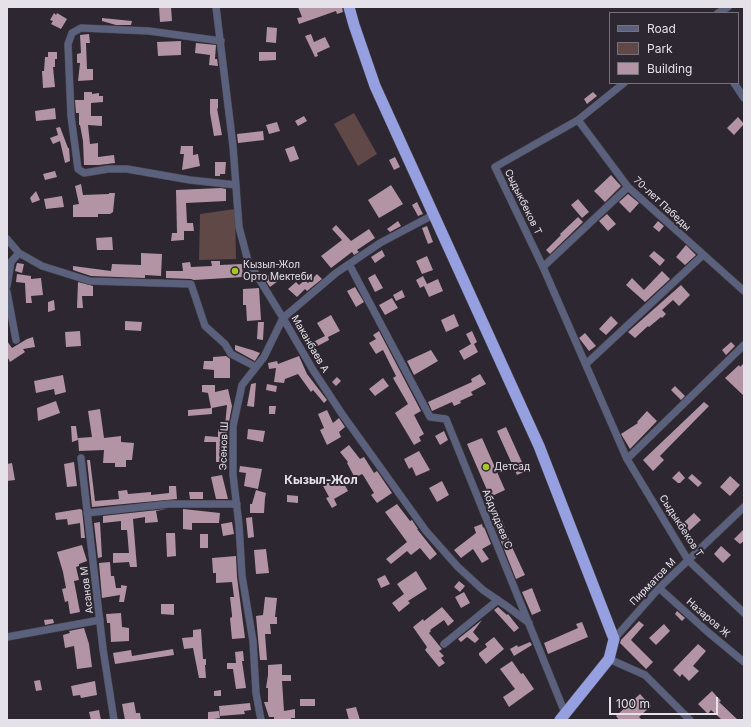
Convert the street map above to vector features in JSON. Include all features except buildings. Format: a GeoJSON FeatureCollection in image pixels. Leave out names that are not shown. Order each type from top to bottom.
{"type":"FeatureCollection","features":[{"type":"Feature","properties":{"kind":"highway"},"geometry":{"type":"LineString","coordinates":[[349,7],[375,86],[539,446],[614,639],[610,659],[562,716]]}},
{"type":"Feature","properties":{"kind":"street","name":"Маканбаев А"},"geometry":{"type":"LineString","coordinates":[[216,7],[233,146],[239,227],[248,261],[283,318],[312,370],[426,531],[458,567],[483,590],[529,623]]}},
{"type":"Feature","properties":{"kind":"street"},"geometry":{"type":"LineString","coordinates":[[220,41],[149,31],[81,28],[72,33],[68,44],[71,116],[78,169],[84,173],[108,169],[127,169],[236,185]]}},
{"type":"Feature","properties":{"kind":"street"},"geometry":{"type":"LineString","coordinates":[[578,120],[623,84]]}},
{"type":"Feature","properties":{"kind":"street"},"geometry":{"type":"LineString","coordinates":[[735,84],[744,98]]}},
{"type":"Feature","properties":{"kind":"street","name":"70-лет Пабеды"},"geometry":{"type":"LineString","coordinates":[[578,120],[628,187],[744,291]]}},
{"type":"Feature","properties":{"kind":"street","name":"Сыдыкбеков Т"},"geometry":{"type":"LineString","coordinates":[[578,120],[495,167],[543,267],[628,459],[688,560],[744,613]]}},
{"type":"Feature","properties":{"kind":"street"},"geometry":{"type":"LineString","coordinates":[[543,267],[628,187]]}},
{"type":"Feature","properties":{"kind":"street","name":"Эсенов Ш"},"geometry":{"type":"LineString","coordinates":[[262,720],[256,694],[253,641],[242,576],[237,504],[233,475],[233,426],[242,385],[264,357],[283,318],[336,273],[349,264],[380,243],[433,215]]}},
{"type":"Feature","properties":{"kind":"street"},"geometry":{"type":"LineString","coordinates":[[7,239],[19,253],[42,266],[90,281],[191,284],[205,326],[225,344],[231,354],[256,367]]}},
{"type":"Feature","properties":{"kind":"street"},"geometry":{"type":"LineString","coordinates":[[7,286],[11,262],[19,253]]}},
{"type":"Feature","properties":{"kind":"street"},"geometry":{"type":"LineString","coordinates":[[586,364],[703,255]]}},
{"type":"Feature","properties":{"kind":"street","name":"Абдулдаев С"},"geometry":{"type":"LineString","coordinates":[[349,264],[430,417],[446,419],[529,623],[562,716]]}},
{"type":"Feature","properties":{"kind":"street"},"geometry":{"type":"LineString","coordinates":[[7,292],[16,340]]}},
{"type":"Feature","properties":{"kind":"street"},"geometry":{"type":"LineString","coordinates":[[628,459],[744,345]]}},
{"type":"Feature","properties":{"kind":"street","name":"Асанов М"},"geometry":{"type":"LineString","coordinates":[[81,458],[103,649],[114,720]]}},
{"type":"Feature","properties":{"kind":"street"},"geometry":{"type":"LineString","coordinates":[[87,513],[169,504],[237,504]]}},
{"type":"Feature","properties":{"kind":"street","name":"Пирматов М"},"geometry":{"type":"LineString","coordinates":[[614,639],[659,588],[744,507]]}},
{"type":"Feature","properties":{"kind":"street","name":"Назаров Ж"},"geometry":{"type":"LineString","coordinates":[[659,588],[744,662]]}},
{"type":"Feature","properties":{"kind":"street"},"geometry":{"type":"LineString","coordinates":[[444,644],[498,600]]}},
{"type":"Feature","properties":{"kind":"street"},"geometry":{"type":"LineString","coordinates":[[7,637],[100,620]]}},
{"type":"Feature","properties":{"kind":"street"},"geometry":{"type":"LineString","coordinates":[[610,659],[645,675],[690,720]]}},
{"type":"Feature","properties":{"kind":"green space"},"geometry":{"type":"Polygon","coordinates":[[[354,113],[377,154],[358,166],[334,124],[354,113]]]}},
{"type":"Feature","properties":{"kind":"green space"},"geometry":{"type":"Polygon","coordinates":[[[235,209],[236,259],[199,260],[200,214],[235,209]]]}},
{"type":"Feature","properties":{"kind":"place","name":"Кызыл-Жол Орто Мектеби"},"geometry":{"type":"Point","coordinates":[235,271]}},
{"type":"Feature","properties":{"kind":"place","name":"Детсад"},"geometry":{"type":"Point","coordinates":[486,467]}},
{"type":"Feature","properties":{"kind":"district","name":"Кызыл-Жол"},"geometry":{"type":"Point","coordinates":[321,480]}}]}
